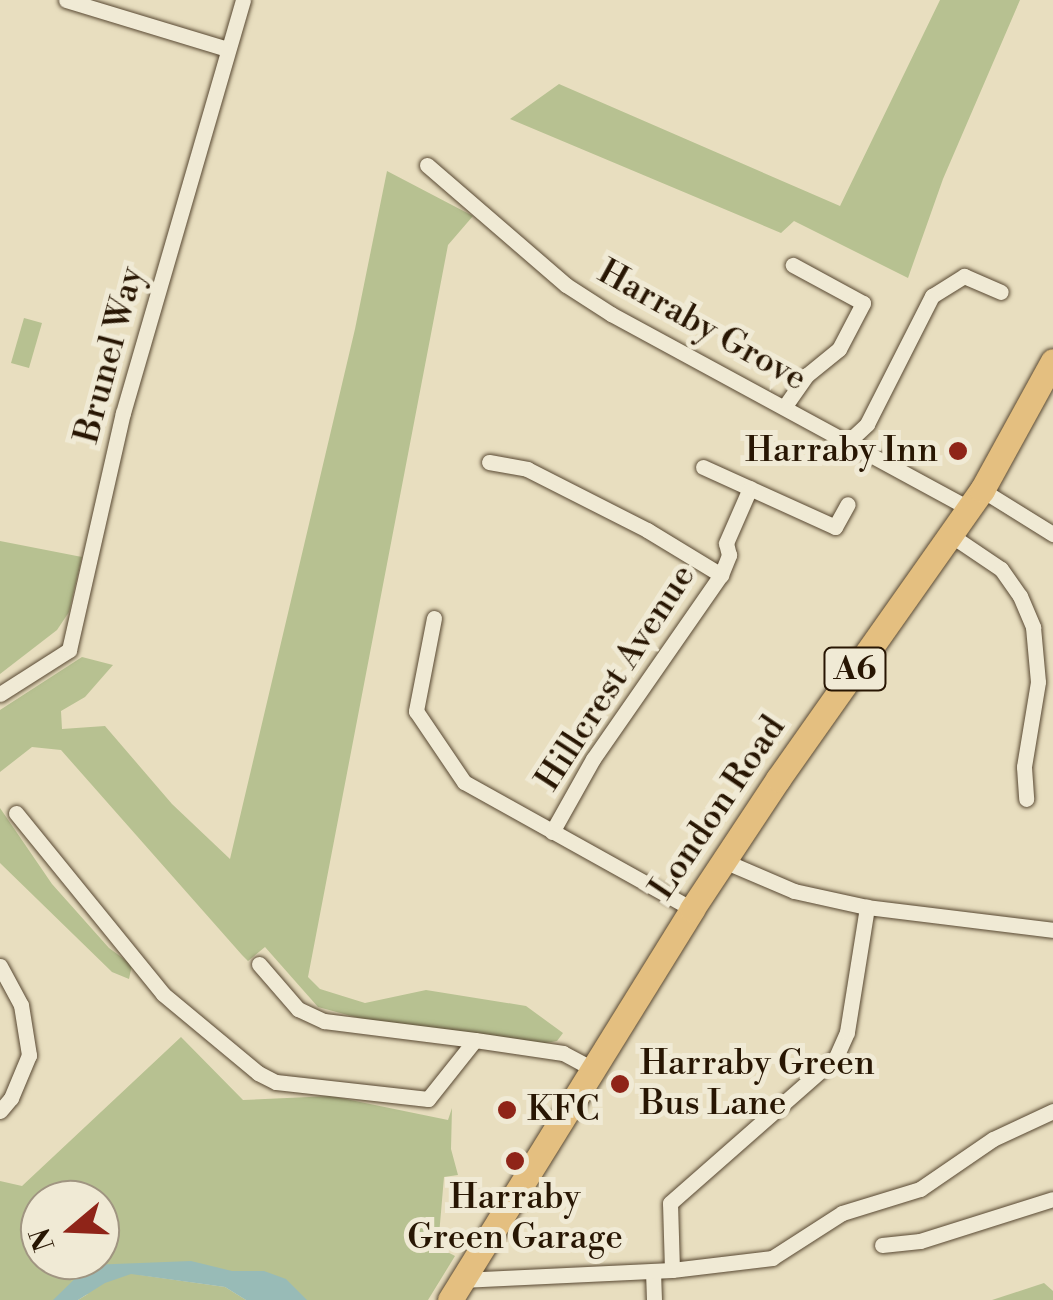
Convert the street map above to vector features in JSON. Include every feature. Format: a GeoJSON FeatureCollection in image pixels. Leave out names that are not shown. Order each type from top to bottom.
{"type":"FeatureCollection","features":[{"type":"Feature","properties":{"kind":"main road","name":"London Road"},"geometry":{"type":"LineString","coordinates":[[455,1290],[692,909],[976,500],[1053,361]]}},
{"type":"Feature","properties":{"kind":"street"},"geometry":{"type":"LineString","coordinates":[[66,0],[228,49]]}},
{"type":"Feature","properties":{"kind":"street","name":"Brunel Way"},"geometry":{"type":"LineString","coordinates":[[0,694],[69,650],[123,413],[243,0]]}},
{"type":"Feature","properties":{"kind":"street","name":"Harraby Grove"},"geometry":{"type":"LineString","coordinates":[[426,165],[566,285],[705,367],[850,441],[1053,534]]}},
{"type":"Feature","properties":{"kind":"street"},"geometry":{"type":"LineString","coordinates":[[785,406],[807,375],[840,349],[863,303],[793,264]]}},
{"type":"Feature","properties":{"kind":"street"},"geometry":{"type":"LineString","coordinates":[[850,441],[876,408],[932,296],[964,276],[1001,292]]}},
{"type":"Feature","properties":{"kind":"street"},"geometry":{"type":"LineString","coordinates":[[489,462],[527,468],[647,530],[721,575]]}},
{"type":"Feature","properties":{"kind":"street"},"geometry":{"type":"LineString","coordinates":[[703,467],[836,526],[848,504]]}},
{"type":"Feature","properties":{"kind":"street","name":"Hillcrest Avenue"},"geometry":{"type":"LineString","coordinates":[[552,832],[593,759],[721,575],[729,555],[726,543],[750,488]]}},
{"type":"Feature","properties":{"kind":"street"},"geometry":{"type":"LineString","coordinates":[[952,536],[1001,569],[1020,596],[1033,627],[1038,682],[1024,767],[1026,799]]}},
{"type":"Feature","properties":{"kind":"street","name":"Hillcrest Avenue"},"geometry":{"type":"LineString","coordinates":[[434,618],[416,711],[464,782],[692,909]]}},
{"type":"Feature","properties":{"kind":"street"},"geometry":{"type":"LineString","coordinates":[[16,812],[164,994],[258,1073],[276,1082],[428,1099],[475,1040]]}},
{"type":"Feature","properties":{"kind":"street"},"geometry":{"type":"LineString","coordinates":[[724,861],[794,891],[867,907],[1053,930]]}},
{"type":"Feature","properties":{"kind":"street"},"geometry":{"type":"LineString","coordinates":[[672,1270],[670,1203],[836,1057],[847,1032],[867,907]]}},
{"type":"Feature","properties":{"kind":"street"},"geometry":{"type":"LineString","coordinates":[[259,964],[298,1009],[324,1021],[562,1053],[591,1068]]}},
{"type":"Feature","properties":{"kind":"street"},"geometry":{"type":"LineString","coordinates":[[0,966],[22,1005],[30,1055],[12,1098],[0,1111]]}},
{"type":"Feature","properties":{"kind":"street"},"geometry":{"type":"LineString","coordinates":[[455,1290],[772,1258],[842,1213],[920,1188],[993,1138],[1053,1110]]}},
{"type":"Feature","properties":{"kind":"street"},"geometry":{"type":"LineString","coordinates":[[882,1245],[920,1241],[1053,1200]]}},
{"type":"Feature","properties":{"kind":"street"},"geometry":{"type":"LineString","coordinates":[[652,1271],[654,1300]]}},
{"type":"Feature","properties":{"kind":"green space"},"geometry":{"type":"Polygon","coordinates":[[[940,0],[1020,0],[943,179],[908,278],[794,221],[781,233],[510,119],[559,84],[840,206],[940,0]]]}},
{"type":"Feature","properties":{"kind":"green space"},"geometry":{"type":"Polygon","coordinates":[[[387,171],[473,216],[448,245],[308,977],[320,989],[365,1003],[426,990],[526,1006],[563,1033],[557,1041],[503,1051],[470,1048],[318,1007],[265,947],[248,961],[242,955],[61,750],[32,747],[0,772],[0,710],[82,657],[113,665],[85,697],[61,711],[62,729],[105,726],[172,804],[230,859],[355,329],[387,171]]]}},
{"type":"Feature","properties":{"kind":"green space"},"geometry":{"type":"Polygon","coordinates":[[[24,318],[42,323],[29,368],[11,363],[24,318]]]}},
{"type":"Feature","properties":{"kind":"green space"},"geometry":{"type":"Polygon","coordinates":[[[0,541],[82,557],[69,612],[57,630],[0,674],[0,541]]]}},
{"type":"Feature","properties":{"kind":"green space"},"geometry":{"type":"Polygon","coordinates":[[[0,808],[52,884],[109,948],[132,965],[129,979],[112,972],[0,863],[0,808]]]}},
{"type":"Feature","properties":{"kind":"green space"},"geometry":{"type":"Polygon","coordinates":[[[181,1037],[243,1100],[331,1096],[448,1120],[452,1108],[451,1149],[458,1175],[444,1177],[438,1247],[455,1256],[428,1300],[288,1300],[265,1282],[140,1275],[225,1287],[246,1300],[78,1300],[88,1294],[66,1300],[0,1300],[0,1181],[20,1186],[20,1280],[120,1280],[120,1180],[28,1180],[181,1037]]]}},
{"type":"Feature","properties":{"kind":"green space"},"geometry":{"type":"Polygon","coordinates":[[[1044,1283],[1053,1291],[1053,1300],[992,1300],[1044,1283]]]}},
{"type":"Feature","properties":{"kind":"water"},"geometry":{"type":"Polygon","coordinates":[[[191,1261],[232,1271],[264,1271],[286,1279],[307,1300],[246,1300],[225,1287],[131,1274],[120,1278],[120,1264],[191,1261]]]}},
{"type":"Feature","properties":{"kind":"water"},"geometry":{"type":"Polygon","coordinates":[[[74,1280],[114,1280],[78,1300],[53,1300],[74,1280]]]}},
{"type":"Feature","properties":{"kind":"place","name":"Harraby Inn"},"geometry":{"type":"Point","coordinates":[958,451]}},
{"type":"Feature","properties":{"kind":"place","name":"Harraby Green Bus Lane"},"geometry":{"type":"Point","coordinates":[620,1084]}},
{"type":"Feature","properties":{"kind":"place","name":"KFC"},"geometry":{"type":"Point","coordinates":[507,1110]}},
{"type":"Feature","properties":{"kind":"place","name":"Harraby Green Garage"},"geometry":{"type":"Point","coordinates":[515,1161]}}]}
